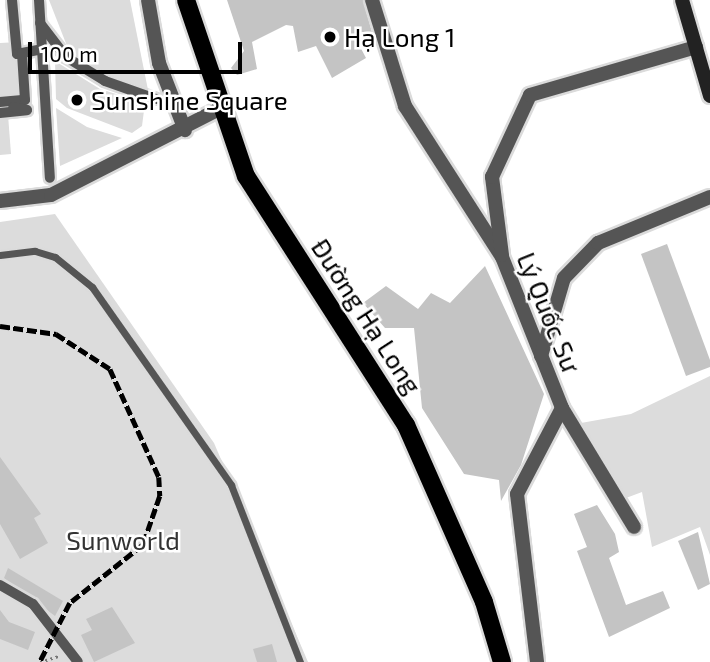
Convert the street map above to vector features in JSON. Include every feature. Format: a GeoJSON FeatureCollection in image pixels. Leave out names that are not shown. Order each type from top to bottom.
{"type":"FeatureCollection","features":[{"type":"Feature","properties":{"kind":"main road","name":"Đường Hạ Long"},"geometry":{"type":"LineString","coordinates":[[186,0],[246,176],[406,425],[484,602],[502,662]]}},
{"type":"Feature","properties":{"kind":"main road"},"geometry":{"type":"LineString","coordinates":[[682,0],[710,96]]}},
{"type":"Feature","properties":{"kind":"street"},"geometry":{"type":"LineString","coordinates":[[12,0],[17,54],[42,49]]}},
{"type":"Feature","properties":{"kind":"street"},"geometry":{"type":"LineString","coordinates":[[39,0],[50,178]]}},
{"type":"Feature","properties":{"kind":"street"},"geometry":{"type":"LineString","coordinates":[[148,0],[159,63],[185,130]]}},
{"type":"Feature","properties":{"kind":"street","name":"Lý Quốc Sư"},"geometry":{"type":"LineString","coordinates":[[372,0],[405,106],[502,257],[562,408],[517,494],[537,662]]}},
{"type":"Feature","properties":{"kind":"street"},"geometry":{"type":"LineString","coordinates":[[40,23],[66,57],[105,81],[156,99]]}},
{"type":"Feature","properties":{"kind":"street"},"geometry":{"type":"LineString","coordinates":[[502,257],[492,177],[530,95],[696,47]]}},
{"type":"Feature","properties":{"kind":"street"},"geometry":{"type":"LineString","coordinates":[[0,102],[25,100],[22,53]]}},
{"type":"Feature","properties":{"kind":"street"},"geometry":{"type":"LineString","coordinates":[[0,108],[27,110],[0,113]]}},
{"type":"Feature","properties":{"kind":"street"},"geometry":{"type":"LineString","coordinates":[[0,201],[51,195],[185,130],[221,108]]}},
{"type":"Feature","properties":{"kind":"street"},"geometry":{"type":"LineString","coordinates":[[541,356],[564,278],[598,243],[710,197]]}},
{"type":"Feature","properties":{"kind":"street"},"geometry":{"type":"LineString","coordinates":[[562,408],[634,527]]}},
{"type":"Feature","properties":{"kind":"street"},"geometry":{"type":"LineString","coordinates":[[0,585],[33,604],[78,662]]}},
{"type":"Feature","properties":{"kind":"lane"},"geometry":{"type":"LineString","coordinates":[[0,255],[35,251],[55,257],[92,287],[231,485],[300,662]]}},
{"type":"Feature","properties":{"kind":"green space"},"geometry":{"type":"Polygon","coordinates":[[[49,0],[130,0],[148,90],[91,68],[67,46],[49,0]]]}},
{"type":"Feature","properties":{"kind":"green space"},"geometry":{"type":"Polygon","coordinates":[[[19,42],[22,99],[0,100],[0,43],[19,42]]]}},
{"type":"Feature","properties":{"kind":"green space"},"geometry":{"type":"Polygon","coordinates":[[[55,61],[100,89],[145,103],[142,126],[132,133],[67,108],[56,99],[55,61]]]}},
{"type":"Feature","properties":{"kind":"green space"},"geometry":{"type":"Polygon","coordinates":[[[56,108],[87,127],[122,138],[60,166],[56,108]]]}},
{"type":"Feature","properties":{"kind":"green space"},"geometry":{"type":"Polygon","coordinates":[[[8,115],[11,154],[0,155],[0,116],[8,115]]]}},
{"type":"Feature","properties":{"kind":"green space","name":"Sunworld"},"geometry":{"type":"Polygon","coordinates":[[[55,214],[214,443],[308,662],[0,662],[0,222],[55,214]]]}},
{"type":"Feature","properties":{"kind":"green space"},"geometry":{"type":"Polygon","coordinates":[[[710,376],[710,555],[700,527],[652,547],[642,492],[626,498],[581,423],[631,414],[710,376]]]}},
{"type":"Feature","properties":{"kind":"building","name":"Hạ Long 1"},"geometry":{"type":"Polygon","coordinates":[[[227,0],[363,0],[372,32],[357,41],[366,58],[332,78],[316,46],[298,52],[293,26],[286,25],[252,42],[257,69],[237,75],[231,68],[244,51],[227,0]]]}},
{"type":"Feature","properties":{"kind":"building"},"geometry":{"type":"Polygon","coordinates":[[[667,244],[710,360],[710,367],[686,376],[641,254],[667,244]]]}},
{"type":"Feature","properties":{"kind":"building"},"geometry":{"type":"Polygon","coordinates":[[[485,266],[544,394],[521,465],[501,501],[499,480],[464,474],[422,408],[414,328],[385,328],[363,303],[386,286],[418,309],[431,293],[450,303],[485,266]]]}},
{"type":"Feature","properties":{"kind":"building"},"geometry":{"type":"Polygon","coordinates":[[[0,457],[41,514],[34,518],[48,543],[20,559],[0,524],[0,457]]]}},
{"type":"Feature","properties":{"kind":"building"},"geometry":{"type":"Polygon","coordinates":[[[597,505],[615,534],[619,552],[609,558],[626,605],[663,591],[670,608],[609,637],[577,551],[587,547],[574,514],[597,505]]]}},
{"type":"Feature","properties":{"kind":"building"},"geometry":{"type":"Polygon","coordinates":[[[698,532],[710,584],[698,590],[678,541],[698,532]]]}},
{"type":"Feature","properties":{"kind":"building"},"geometry":{"type":"Polygon","coordinates":[[[8,568],[63,601],[55,616],[4,578],[8,568]]]}},
{"type":"Feature","properties":{"kind":"building"},"geometry":{"type":"Polygon","coordinates":[[[112,607],[135,643],[94,662],[81,635],[92,630],[86,619],[112,607]]]}},
{"type":"Feature","properties":{"kind":"building"},"geometry":{"type":"Polygon","coordinates":[[[0,610],[9,622],[35,632],[28,650],[0,639],[0,610]]]}},
{"type":"Feature","properties":{"kind":"building"},"geometry":{"type":"Polygon","coordinates":[[[272,644],[277,662],[257,662],[253,649],[272,644]]]}},
{"type":"Feature","properties":{"kind":"railway"},"geometry":{"type":"LineString","coordinates":[[0,326],[56,334],[110,369],[159,477],[160,496],[143,545],[70,603],[40,662]]}},
{"type":"Feature","properties":{"kind":"place","name":"Hạ Long 1"},"geometry":{"type":"Point","coordinates":[330,37]}},
{"type":"Feature","properties":{"kind":"place","name":"Sunshine Square"},"geometry":{"type":"Point","coordinates":[77,100]}}]}
